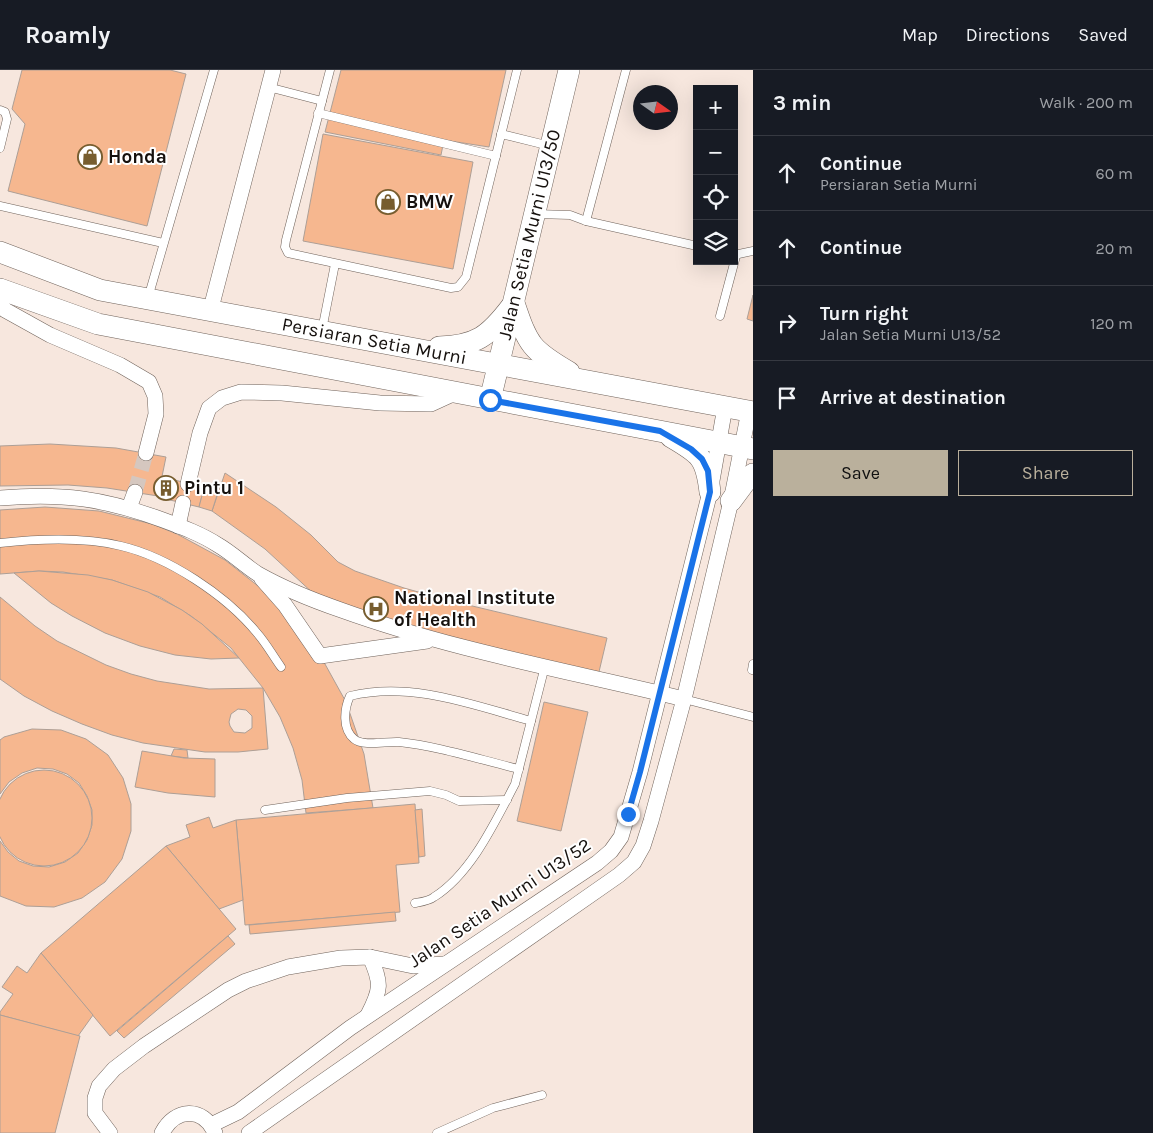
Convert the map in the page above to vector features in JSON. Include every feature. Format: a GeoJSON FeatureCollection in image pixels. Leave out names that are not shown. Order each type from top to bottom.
{"type":"FeatureCollection","features":[{"type":"Feature","properties":{"kind":"street"},"geometry":{"type":"LineString","coordinates":[[210,312],[273,70]]}},
{"type":"Feature","properties":{"kind":"street","name":"Jalan Setia Murni U13/50"},"geometry":{"type":"LineString","coordinates":[[490,400],[569,70]]}},
{"type":"Feature","properties":{"kind":"street","name":"Persiaran Setia Murni"},"geometry":{"type":"LineString","coordinates":[[0,252],[100,290],[751,412]]}},
{"type":"Feature","properties":{"kind":"street","name":"Persiaran Setia Murni"},"geometry":{"type":"LineString","coordinates":[[0,289],[98,324],[748,448]]}},
{"type":"Feature","properties":{"kind":"street"},"geometry":{"type":"LineString","coordinates":[[0,303],[5,310],[50,335],[120,365],[148,382],[155,396],[156,414],[146,453]]}},
{"type":"Feature","properties":{"kind":"street"},"geometry":{"type":"LineString","coordinates":[[411,348],[449,347],[483,338],[497,326],[514,303]]}},
{"type":"Feature","properties":{"kind":"street"},"geometry":{"type":"LineString","coordinates":[[514,303],[523,331],[531,345],[545,358],[586,382]]}},
{"type":"Feature","properties":{"kind":"street"},"geometry":{"type":"LineString","coordinates":[[188,484],[200,433],[209,408],[222,398],[241,392],[282,393],[380,403],[431,404],[454,393]]}},
{"type":"Feature","properties":{"kind":"street","name":"Jalan Setia Murni U13/52"},"geometry":{"type":"LineString","coordinates":[[213,1129],[368,1016],[589,868],[611,851],[621,837],[640,772],[710,492],[726,407]]}},
{"type":"Feature","properties":{"kind":"street"},"geometry":{"type":"LineString","coordinates":[[253,1132],[619,875],[634,862],[643,846],[652,821],[684,699],[731,501],[748,448],[751,412]]}},
{"type":"Feature","properties":{"kind":"street"},"geometry":{"type":"LineString","coordinates":[[660,431],[691,449],[702,459],[708,471],[710,492]]}},
{"type":"Feature","properties":{"kind":"street"},"geometry":{"type":"LineString","coordinates":[[731,501],[753,474]]}},
{"type":"Feature","properties":{"kind":"street"},"geometry":{"type":"LineString","coordinates":[[129,508],[134,492]]}},
{"type":"Feature","properties":{"kind":"street"},"geometry":{"type":"LineString","coordinates":[[0,498],[78,497],[100,500],[129,508],[178,526],[217,544],[258,574],[311,599],[341,610],[431,640],[684,699]]}},
{"type":"Feature","properties":{"kind":"street"},"geometry":{"type":"LineString","coordinates":[[178,526],[184,503]]}},
{"type":"Feature","properties":{"kind":"street"},"geometry":{"type":"LineString","coordinates":[[258,574],[285,605],[320,656],[431,640]]}},
{"type":"Feature","properties":{"kind":"street"},"geometry":{"type":"LineString","coordinates":[[368,1016],[375,1002],[378,988],[378,975],[370,957]]}},
{"type":"Feature","properties":{"kind":"street"},"geometry":{"type":"LineString","coordinates":[[110,1133],[96,1114],[95,1098],[99,1086],[114,1069],[144,1046],[228,990],[246,981],[288,967],[341,958],[370,957],[414,966],[446,964]]}},
{"type":"Feature","properties":{"kind":"street"},"geometry":{"type":"LineString","coordinates":[[162,1133],[172,1119],[189,1113],[205,1119],[213,1129]]}},
{"type":"Feature","properties":{"kind":"lane"},"geometry":{"type":"LineString","coordinates":[[148,298],[214,70]]}},
{"type":"Feature","properties":{"kind":"lane"},"geometry":{"type":"LineString","coordinates":[[330,70],[286,248],[288,253],[451,288],[458,287],[466,277],[517,70]]}},
{"type":"Feature","properties":{"kind":"lane"},"geometry":{"type":"LineString","coordinates":[[586,220],[626,70]]}},
{"type":"Feature","properties":{"kind":"lane"},"geometry":{"type":"LineString","coordinates":[[268,87],[322,101]]}},
{"type":"Feature","properties":{"kind":"lane"},"geometry":{"type":"LineString","coordinates":[[0,110],[5,112],[7,119],[0,148]]}},
{"type":"Feature","properties":{"kind":"lane"},"geometry":{"type":"LineString","coordinates":[[318,113],[496,156]]}},
{"type":"Feature","properties":{"kind":"lane"},"geometry":{"type":"LineString","coordinates":[[501,134],[552,146]]}},
{"type":"Feature","properties":{"kind":"lane"},"geometry":{"type":"LineString","coordinates":[[0,206],[163,243]]}},
{"type":"Feature","properties":{"kind":"lane"},"geometry":{"type":"LineString","coordinates":[[535,214],[570,215],[693,245]]}},
{"type":"Feature","properties":{"kind":"lane"},"geometry":{"type":"LineString","coordinates":[[738,254],[753,251]]}},
{"type":"Feature","properties":{"kind":"lane"},"geometry":{"type":"LineString","coordinates":[[321,332],[335,264]]}},
{"type":"Feature","properties":{"kind":"lane"},"geometry":{"type":"LineString","coordinates":[[720,316],[733,265]]}},
{"type":"Feature","properties":{"kind":"lane"},"geometry":{"type":"LineString","coordinates":[[0,543],[65,541],[97,543],[121,546],[166,563],[233,608],[257,632],[281,667]]}},
{"type":"Feature","properties":{"kind":"lane"},"geometry":{"type":"LineString","coordinates":[[415,903],[433,898],[458,877],[482,843],[516,784],[546,666]]}},
{"type":"Feature","properties":{"kind":"lane"},"geometry":{"type":"LineString","coordinates":[[519,768],[409,743],[389,741],[363,744],[355,741],[348,730],[345,717],[346,707],[350,696],[358,694],[413,691],[531,721]]}},
{"type":"Feature","properties":{"kind":"lane"},"geometry":{"type":"LineString","coordinates":[[684,699],[753,717]]}},
{"type":"Feature","properties":{"kind":"lane"},"geometry":{"type":"LineString","coordinates":[[265,810],[366,796],[430,791],[464,802],[507,800]]}},
{"type":"Feature","properties":{"kind":"lane"},"geometry":{"type":"LineString","coordinates":[[437,1133],[493,1108],[542,1095]]}},
{"type":"Feature","properties":{"kind":"building","name":"Honda"},"geometry":{"type":"Polygon","coordinates":[[[22,70],[170,70],[186,74],[147,226],[8,191],[25,124],[12,109],[22,70]]]}},
{"type":"Feature","properties":{"kind":"building"},"geometry":{"type":"Polygon","coordinates":[[[341,70],[506,70],[489,147],[444,140],[441,155],[325,132],[341,70]]]}},
{"type":"Feature","properties":{"kind":"building","name":"BMW"},"geometry":{"type":"Polygon","coordinates":[[[323,134],[473,162],[453,269],[303,241],[323,134]]]}},
{"type":"Feature","properties":{"kind":"building"},"geometry":{"type":"Polygon","coordinates":[[[753,295],[753,321],[747,319],[753,295]]]}},
{"type":"Feature","properties":{"kind":"building"},"geometry":{"type":"Polygon","coordinates":[[[50,444],[116,448],[166,457],[158,496],[107,488],[68,485],[0,486],[0,446],[50,444]]]}},
{"type":"Feature","properties":{"kind":"building"},"geometry":{"type":"Polygon","coordinates":[[[225,473],[276,507],[311,535],[338,562],[355,571],[447,600],[607,638],[598,676],[351,612],[315,595],[265,549],[212,511],[225,473]]]}},
{"type":"Feature","properties":{"kind":"building","name":"Pintu 1"},"geometry":{"type":"Polygon","coordinates":[[[162,477],[175,480],[170,500],[158,496],[162,477]]]}},
{"type":"Feature","properties":{"kind":"building"},"geometry":{"type":"Polygon","coordinates":[[[175,480],[204,488],[199,507],[170,500],[175,480]]]}},
{"type":"Feature","properties":{"kind":"building"},"geometry":{"type":"Polygon","coordinates":[[[204,488],[218,492],[212,511],[199,507],[204,488]]]}},
{"type":"Feature","properties":{"kind":"building"},"geometry":{"type":"Polygon","coordinates":[[[45,507],[99,511],[152,524],[177,534],[225,560],[267,593],[320,655],[346,702],[364,754],[373,808],[306,813],[302,780],[293,748],[280,717],[263,688],[231,648],[191,616],[160,597],[112,580],[63,572],[39,571],[0,574],[0,510],[45,507]]]}},
{"type":"Feature","properties":{"kind":"building"},"geometry":{"type":"Polygon","coordinates":[[[39,571],[88,575],[112,580],[148,592],[182,610],[202,624],[239,658],[211,659],[175,655],[140,646],[105,633],[51,603],[14,573],[39,571]]]}},
{"type":"Feature","properties":{"kind":"building"},"geometry":{"type":"Polygon","coordinates":[[[0,597],[35,626],[57,641],[106,665],[131,674],[157,681],[209,689],[263,688],[268,749],[238,752],[205,752],[143,743],[112,735],[52,711],[24,696],[0,679],[0,597]],[[238,709],[231,714],[229,722],[234,732],[245,733],[252,728],[252,716],[246,710],[238,709]]]}},
{"type":"Feature","properties":{"kind":"building"},"geometry":{"type":"Polygon","coordinates":[[[544,702],[588,712],[561,831],[517,821],[544,702]]]}},
{"type":"Feature","properties":{"kind":"building"},"geometry":{"type":"Polygon","coordinates":[[[32,729],[61,730],[86,739],[108,755],[123,778],[131,804],[131,831],[122,859],[105,882],[82,898],[54,907],[26,906],[0,896],[0,841],[8,852],[19,861],[33,866],[49,867],[65,862],[78,853],[87,840],[92,825],[92,810],[87,796],[79,783],[67,774],[53,769],[37,768],[22,773],[9,782],[0,794],[0,740],[4,737],[32,729]]]}},
{"type":"Feature","properties":{"kind":"building"},"geometry":{"type":"Polygon","coordinates":[[[174,749],[187,750],[188,758],[171,756],[174,749]]]}},
{"type":"Feature","properties":{"kind":"building"},"geometry":{"type":"Polygon","coordinates":[[[142,751],[184,758],[215,759],[215,797],[168,793],[135,787],[142,751]]]}},
{"type":"Feature","properties":{"kind":"building"},"geometry":{"type":"Polygon","coordinates":[[[35,770],[53,770],[71,778],[84,791],[92,809],[89,837],[71,858],[53,866],[35,866],[17,858],[4,845],[-4,827],[-4,809],[4,791],[17,778],[35,770]]]}},
{"type":"Feature","properties":{"kind":"building"},"geometry":{"type":"Polygon","coordinates":[[[415,804],[419,863],[396,865],[400,912],[245,925],[236,820],[415,804]]]}},
{"type":"Feature","properties":{"kind":"building"},"geometry":{"type":"Polygon","coordinates":[[[422,809],[425,856],[419,857],[415,810],[422,809]]]}},
{"type":"Feature","properties":{"kind":"building"},"geometry":{"type":"Polygon","coordinates":[[[209,817],[213,828],[236,820],[243,900],[219,909],[166,846],[190,837],[186,825],[209,817]]]}},
{"type":"Feature","properties":{"kind":"building"},"geometry":{"type":"Polygon","coordinates":[[[166,846],[236,929],[110,1036],[41,953],[166,846]]]}},
{"type":"Feature","properties":{"kind":"building"},"geometry":{"type":"Polygon","coordinates":[[[395,912],[396,921],[250,934],[249,925],[395,912]]]}},
{"type":"Feature","properties":{"kind":"building"},"geometry":{"type":"Polygon","coordinates":[[[228,936],[235,944],[124,1038],[117,1031],[228,936]]]}},
{"type":"Feature","properties":{"kind":"building"},"geometry":{"type":"Polygon","coordinates":[[[41,953],[93,1015],[78,1036],[0,1015],[0,1012],[13,994],[2,987],[17,966],[27,973],[41,953]]]}},
{"type":"Feature","properties":{"kind":"building"},"geometry":{"type":"Polygon","coordinates":[[[0,1015],[80,1036],[55,1133],[0,1133],[0,1015]]]}},
{"type":"Feature","properties":{"kind":"tunnel"},"geometry":{"type":"LineString","coordinates":[[135,492],[146,453]]}},
{"type":"Feature","properties":{"kind":"place","name":"Honda"},"geometry":{"type":"Point","coordinates":[90,157]}},
{"type":"Feature","properties":{"kind":"place","name":"BMW"},"geometry":{"type":"Point","coordinates":[388,202]}},
{"type":"Feature","properties":{"kind":"place","name":"Pintu 1"},"geometry":{"type":"Point","coordinates":[166,488]}},
{"type":"Feature","properties":{"kind":"place","name":"National Institute of Health"},"geometry":{"type":"Point","coordinates":[376,609]}},
{"type":"Feature","properties":{"kind":"route"},"geometry":{"type":"LineString","coordinates":[[490,400],[660,431],[691,449],[702,459],[708,471],[710,492],[628,814]]}}]}
